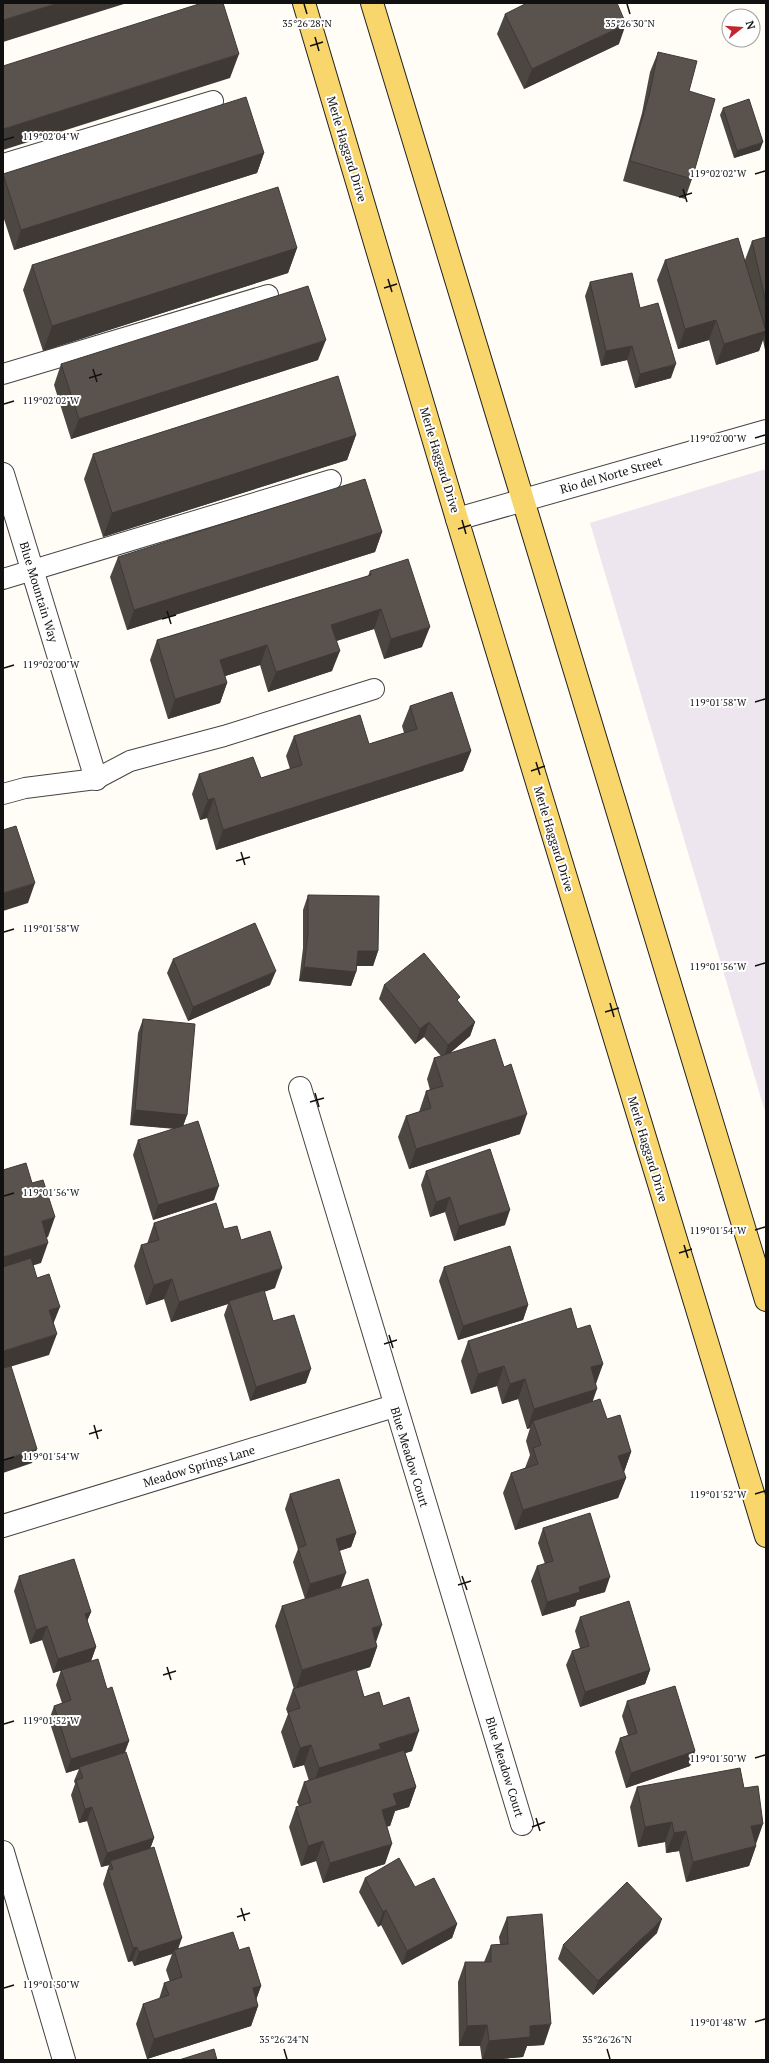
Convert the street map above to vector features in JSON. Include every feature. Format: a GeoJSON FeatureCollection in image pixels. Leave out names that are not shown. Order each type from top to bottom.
{"type":"FeatureCollection","features":[{"type":"Feature","properties":{"kind":"main road","name":"Merle Haggard Drive"},"geometry":{"type":"LineString","coordinates":[[304,3],[457,518],[766,1536]]}},
{"type":"Feature","properties":{"kind":"main road"},"geometry":{"type":"LineString","coordinates":[[372,3],[524,499],[766,1300]]}},
{"type":"Feature","properties":{"kind":"street","name":"Rio del Norte Street"},"geometry":{"type":"LineString","coordinates":[[457,518],[766,431]]}},
{"type":"Feature","properties":{"kind":"street","name":"Blue Mountain Way"},"geometry":{"type":"LineString","coordinates":[[3,474],[96,779]]}},
{"type":"Feature","properties":{"kind":"street","name":"Blue Meadow Court"},"geometry":{"type":"LineString","coordinates":[[300,1088],[394,1406],[522,1824]]}},
{"type":"Feature","properties":{"kind":"street","name":"Meadow Springs Lane"},"geometry":{"type":"LineString","coordinates":[[3,1526],[394,1406]]}},
{"type":"Feature","properties":{"kind":"street"},"geometry":{"type":"LineString","coordinates":[[3,1852],[64,2060]]}},
{"type":"Feature","properties":{"kind":"lane"},"geometry":{"type":"LineString","coordinates":[[3,164],[213,101]]}},
{"type":"Feature","properties":{"kind":"lane"},"geometry":{"type":"LineString","coordinates":[[3,374],[268,295]]}},
{"type":"Feature","properties":{"kind":"lane"},"geometry":{"type":"LineString","coordinates":[[3,579],[331,480]]}},
{"type":"Feature","properties":{"kind":"lane"},"geometry":{"type":"LineString","coordinates":[[3,794],[25,788],[96,779],[130,760],[224,736],[374,689]]}},
{"type":"Feature","properties":{"kind":"shaded area"},"geometry":{"type":"Polygon","coordinates":[[[766,469],[766,1115],[590,523],[766,469]]]}},
{"type":"Feature","properties":{"kind":"building"},"geometry":{"type":"Polygon","coordinates":[[[3,3],[58,3],[3,20],[3,3]]]}},
{"type":"Feature","properties":{"kind":"building"},"geometry":{"type":"Polygon","coordinates":[[[202,3],[223,3],[239,54],[3,129],[3,66],[202,3]]]}},
{"type":"Feature","properties":{"kind":"building"},"geometry":{"type":"Polygon","coordinates":[[[527,3],[617,3],[626,24],[532,69],[505,14],[527,3]]]}},
{"type":"Feature","properties":{"kind":"building"},"geometry":{"type":"Polygon","coordinates":[[[658,52],[697,61],[689,91],[715,99],[692,179],[630,161],[650,92],[658,52]]]}},
{"type":"Feature","properties":{"kind":"building"},"geometry":{"type":"Polygon","coordinates":[[[246,97],[264,153],[21,230],[3,174],[246,97]]]}},
{"type":"Feature","properties":{"kind":"building"},"geometry":{"type":"Polygon","coordinates":[[[749,99],[763,142],[737,151],[723,108],[749,99]]]}},
{"type":"Feature","properties":{"kind":"building"},"geometry":{"type":"Polygon","coordinates":[[[278,187],[297,248],[52,326],[32,265],[278,187]]]}},
{"type":"Feature","properties":{"kind":"building"},"geometry":{"type":"Polygon","coordinates":[[[766,237],[766,303],[752,241],[766,237]]]}},
{"type":"Feature","properties":{"kind":"building"},"geometry":{"type":"Polygon","coordinates":[[[738,238],[766,331],[724,344],[716,320],[685,329],[665,260],[738,238]]]}},
{"type":"Feature","properties":{"kind":"building"},"geometry":{"type":"Polygon","coordinates":[[[632,273],[640,308],[658,303],[676,364],[640,374],[632,346],[606,351],[590,282],[632,273]]]}},
{"type":"Feature","properties":{"kind":"building"},"geometry":{"type":"Polygon","coordinates":[[[308,286],[326,340],[79,419],[61,364],[308,286]]]}},
{"type":"Feature","properties":{"kind":"building"},"geometry":{"type":"Polygon","coordinates":[[[338,376],[356,435],[112,513],[93,454],[338,376]]]}},
{"type":"Feature","properties":{"kind":"building"},"geometry":{"type":"Polygon","coordinates":[[[365,479],[382,532],[134,610],[118,557],[365,479]]]}},
{"type":"Feature","properties":{"kind":"building"},"geometry":{"type":"Polygon","coordinates":[[[408,559],[430,627],[391,639],[381,609],[331,625],[340,651],[276,672],[267,645],[220,660],[227,683],[175,699],[157,640],[371,575],[370,571],[408,559]]]}},
{"type":"Feature","properties":{"kind":"building"},"geometry":{"type":"Polygon","coordinates":[[[452,692],[471,751],[223,830],[214,798],[208,800],[199,774],[253,757],[261,778],[302,765],[294,736],[360,715],[369,744],[417,729],[410,706],[452,692]]]}},
{"type":"Feature","properties":{"kind":"building"},"geometry":{"type":"Polygon","coordinates":[[[16,826],[35,883],[3,893],[3,830],[16,826]]]}},
{"type":"Feature","properties":{"kind":"building"},"geometry":{"type":"Polygon","coordinates":[[[308,895],[379,896],[378,951],[358,951],[356,972],[304,967],[308,933],[308,895]]]}},
{"type":"Feature","properties":{"kind":"building"},"geometry":{"type":"Polygon","coordinates":[[[255,923],[276,971],[193,1007],[173,959],[255,923]]]}},
{"type":"Feature","properties":{"kind":"building"},"geometry":{"type":"Polygon","coordinates":[[[424,953],[460,997],[457,1000],[475,1022],[448,1045],[429,1022],[420,1029],[384,985],[424,953]]]}},
{"type":"Feature","properties":{"kind":"building"},"geometry":{"type":"Polygon","coordinates":[[[143,1019],[195,1024],[187,1115],[135,1110],[143,1019]]]}},
{"type":"Feature","properties":{"kind":"building"},"geometry":{"type":"Polygon","coordinates":[[[495,1039],[504,1067],[511,1064],[527,1114],[416,1149],[406,1116],[431,1108],[426,1091],[443,1086],[434,1058],[495,1039]]]}},
{"type":"Feature","properties":{"kind":"building"},"geometry":{"type":"Polygon","coordinates":[[[198,1121],[219,1186],[158,1205],[138,1140],[198,1121]]]}},
{"type":"Feature","properties":{"kind":"building"},"geometry":{"type":"Polygon","coordinates":[[[490,1149],[510,1210],[459,1226],[450,1197],[436,1202],[426,1171],[490,1149]]]}},
{"type":"Feature","properties":{"kind":"building"},"geometry":{"type":"Polygon","coordinates":[[[26,1163],[32,1183],[43,1180],[55,1217],[42,1221],[48,1243],[3,1257],[3,1170],[26,1163]]]}},
{"type":"Feature","properties":{"kind":"building"},"geometry":{"type":"Polygon","coordinates":[[[216,1203],[224,1229],[237,1226],[241,1240],[270,1231],[282,1268],[179,1302],[172,1279],[154,1285],[141,1245],[159,1240],[154,1223],[216,1203]]]}},
{"type":"Feature","properties":{"kind":"building"},"geometry":{"type":"Polygon","coordinates":[[[510,1246],[528,1305],[463,1326],[444,1267],[510,1246]]]}},
{"type":"Feature","properties":{"kind":"building"},"geometry":{"type":"Polygon","coordinates":[[[31,1258],[37,1278],[49,1274],[60,1307],[49,1310],[57,1334],[3,1351],[3,1267],[31,1258]]]}},
{"type":"Feature","properties":{"kind":"building"},"geometry":{"type":"Polygon","coordinates":[[[264,1290],[273,1321],[294,1315],[311,1369],[256,1387],[229,1301],[264,1290]]]}},
{"type":"Feature","properties":{"kind":"building"},"geometry":{"type":"Polygon","coordinates":[[[571,1308],[577,1329],[590,1325],[603,1364],[591,1367],[597,1389],[534,1409],[525,1379],[510,1384],[504,1366],[478,1374],[468,1341],[571,1308]]]}},
{"type":"Feature","properties":{"kind":"building"},"geometry":{"type":"Polygon","coordinates":[[[11,1366],[37,1449],[3,1460],[3,1368],[11,1366]]]}},
{"type":"Feature","properties":{"kind":"building"},"geometry":{"type":"Polygon","coordinates":[[[600,1399],[607,1419],[620,1415],[631,1452],[618,1456],[626,1478],[523,1510],[511,1473],[538,1464],[533,1448],[541,1445],[533,1421],[600,1399]]]}},
{"type":"Feature","properties":{"kind":"building"},"geometry":{"type":"Polygon","coordinates":[[[339,1479],[356,1533],[336,1539],[346,1573],[310,1584],[298,1548],[306,1545],[290,1494],[339,1479]]]}},
{"type":"Feature","properties":{"kind":"building"},"geometry":{"type":"Polygon","coordinates":[[[590,1513],[610,1577],[579,1587],[580,1592],[547,1602],[537,1566],[553,1561],[543,1528],[590,1513]]]}},
{"type":"Feature","properties":{"kind":"building"},"geometry":{"type":"Polygon","coordinates":[[[74,1559],[91,1612],[85,1614],[96,1647],[58,1659],[47,1626],[36,1630],[19,1576],[74,1559]]]}},
{"type":"Feature","properties":{"kind":"building"},"geometry":{"type":"Polygon","coordinates":[[[368,1579],[382,1625],[372,1628],[377,1647],[302,1670],[282,1606],[368,1579]]]}},
{"type":"Feature","properties":{"kind":"building"},"geometry":{"type":"Polygon","coordinates":[[[629,1601],[650,1670],[585,1692],[572,1651],[589,1646],[580,1617],[629,1601]]]}},
{"type":"Feature","properties":{"kind":"building"},"geometry":{"type":"Polygon","coordinates":[[[98,1659],[107,1689],[112,1687],[129,1741],[71,1759],[54,1706],[71,1700],[61,1670],[98,1659]]]}},
{"type":"Feature","properties":{"kind":"building"},"geometry":{"type":"Polygon","coordinates":[[[356,1669],[364,1697],[379,1692],[383,1706],[409,1697],[419,1731],[379,1744],[381,1749],[319,1768],[311,1745],[300,1748],[288,1712],[300,1708],[293,1689],[356,1669]]]}},
{"type":"Feature","properties":{"kind":"building"},"geometry":{"type":"Polygon","coordinates":[[[675,1686],[695,1751],[631,1773],[620,1738],[637,1733],[627,1701],[675,1686]]]}},
{"type":"Feature","properties":{"kind":"building"},"geometry":{"type":"Polygon","coordinates":[[[404,1750],[416,1787],[393,1794],[397,1805],[382,1810],[392,1844],[330,1863],[323,1841],[308,1846],[296,1807],[311,1802],[304,1782],[404,1750]]]}},
{"type":"Feature","properties":{"kind":"building"},"geometry":{"type":"Polygon","coordinates":[[[126,1752],[154,1838],[107,1853],[92,1807],[85,1809],[76,1780],[83,1778],[79,1767],[126,1752]]]}},
{"type":"Feature","properties":{"kind":"building"},"geometry":{"type":"Polygon","coordinates":[[[740,1768],[744,1788],[758,1786],[763,1824],[751,1826],[756,1846],[693,1862],[686,1831],[674,1833],[672,1822],[645,1827],[637,1787],[740,1768]]]}},
{"type":"Feature","properties":{"kind":"building"},"geometry":{"type":"Polygon","coordinates":[[[154,1847],[182,1938],[139,1952],[137,1947],[133,1948],[108,1870],[113,1869],[110,1861],[154,1847]]]}},
{"type":"Feature","properties":{"kind":"building"},"geometry":{"type":"Polygon","coordinates":[[[399,1858],[415,1887],[434,1878],[457,1924],[407,1951],[386,1910],[383,1912],[365,1878],[399,1858]]]}},
{"type":"Feature","properties":{"kind":"building"},"geometry":{"type":"Polygon","coordinates":[[[627,1882],[662,1919],[598,1981],[563,1945],[627,1882]]]}},
{"type":"Feature","properties":{"kind":"building"},"geometry":{"type":"Polygon","coordinates":[[[542,1914],[551,2024],[530,2026],[530,2037],[489,2041],[487,2025],[467,2026],[465,1962],[491,1962],[491,1945],[508,1944],[507,1917],[542,1914]]]}},
{"type":"Feature","properties":{"kind":"building"},"geometry":{"type":"Polygon","coordinates":[[[233,1932],[239,1950],[249,1947],[261,1986],[253,1988],[258,2006],[154,2039],[143,2004],[169,1995],[164,1983],[182,1977],[174,1950],[233,1932]]]}},
{"type":"Feature","properties":{"kind":"building"},"geometry":{"type":"Polygon","coordinates":[[[214,2049],[217,2060],[179,2060],[214,2049]]]}}]}
